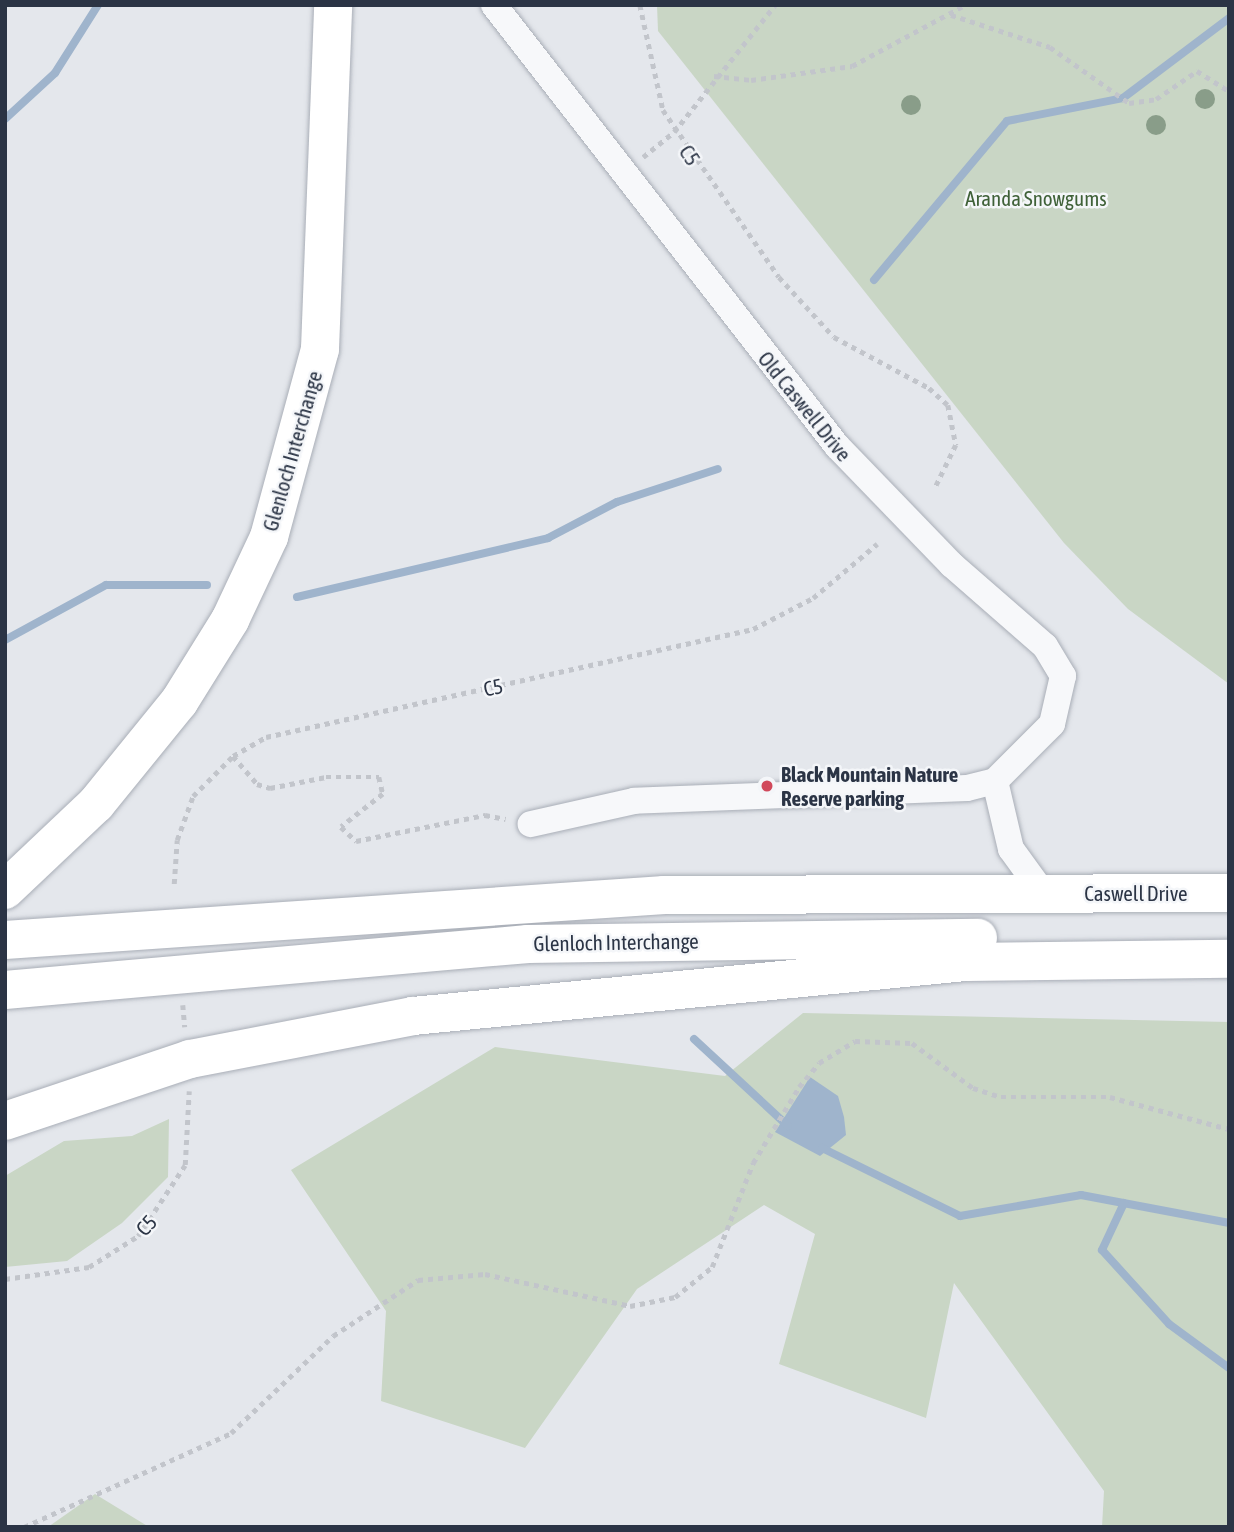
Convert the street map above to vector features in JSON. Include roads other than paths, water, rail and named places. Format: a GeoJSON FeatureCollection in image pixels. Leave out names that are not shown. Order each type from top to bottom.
{"type":"FeatureCollection","features":[{"type":"Feature","properties":{"kind":"highway","name":"Glenloch Interchange"},"geometry":{"type":"LineString","coordinates":[[5,890],[96,804],[164,722],[230,621],[269,537],[320,349],[333,8]]}},
{"type":"Feature","properties":{"kind":"highway","name":"Glenloch Interchange"},"geometry":{"type":"LineString","coordinates":[[5,940],[539,900],[1043,893]]}},
{"type":"Feature","properties":{"kind":"highway","name":"Caswell Drive"},"geometry":{"type":"LineString","coordinates":[[1043,893],[1229,893]]}},
{"type":"Feature","properties":{"kind":"highway","name":"Glenloch Interchange"},"geometry":{"type":"LineString","coordinates":[[5,989],[528,944],[1229,941]]}},
{"type":"Feature","properties":{"kind":"highway"},"geometry":{"type":"LineString","coordinates":[[5,1121],[190,1059],[413,1016],[966,962],[1229,959]]}},
{"type":"Feature","properties":{"kind":"street","name":"Old Caswell Drive"},"geometry":{"type":"LineString","coordinates":[[494,5],[837,446],[915,530],[1057,658],[1063,691],[1052,724],[995,781]]}},
{"type":"Feature","properties":{"kind":"street"},"geometry":{"type":"LineString","coordinates":[[531,824],[634,801],[968,788],[995,781],[1010,849],[1043,893]]}},
{"type":"Feature","properties":{"kind":"water"},"geometry":{"type":"Polygon","coordinates":[[[810,1077],[838,1096],[844,1117],[846,1135],[820,1156],[775,1132],[810,1077]]]}},
{"type":"Feature","properties":{"kind":"waterway"},"geometry":{"type":"LineString","coordinates":[[5,119],[55,73],[98,5]]}},
{"type":"Feature","properties":{"kind":"waterway"},"geometry":{"type":"LineString","coordinates":[[874,280],[1007,121],[1123,98],[1229,18]]}},
{"type":"Feature","properties":{"kind":"waterway"},"geometry":{"type":"LineString","coordinates":[[297,597],[548,538],[617,502],[718,469]]}},
{"type":"Feature","properties":{"kind":"waterway"},"geometry":{"type":"LineString","coordinates":[[5,640],[106,585],[207,585]]}},
{"type":"Feature","properties":{"kind":"waterway"},"geometry":{"type":"LineString","coordinates":[[694,1039],[788,1126]]}},
{"type":"Feature","properties":{"kind":"waterway"},"geometry":{"type":"LineString","coordinates":[[822,1148],[960,1216],[1081,1195],[1229,1223]]}},
{"type":"Feature","properties":{"kind":"waterway"},"geometry":{"type":"LineString","coordinates":[[1124,1203],[1102,1250],[1169,1324],[1229,1368]]}},
{"type":"Feature","properties":{"kind":"place","name":"Black Mountain Nature Reserve parking"},"geometry":{"type":"Point","coordinates":[767,786]}},
{"type":"Feature","properties":{"kind":"park label","name":"Aranda Snowgums"},"geometry":{"type":"Point","coordinates":[1036,198]}}]}
